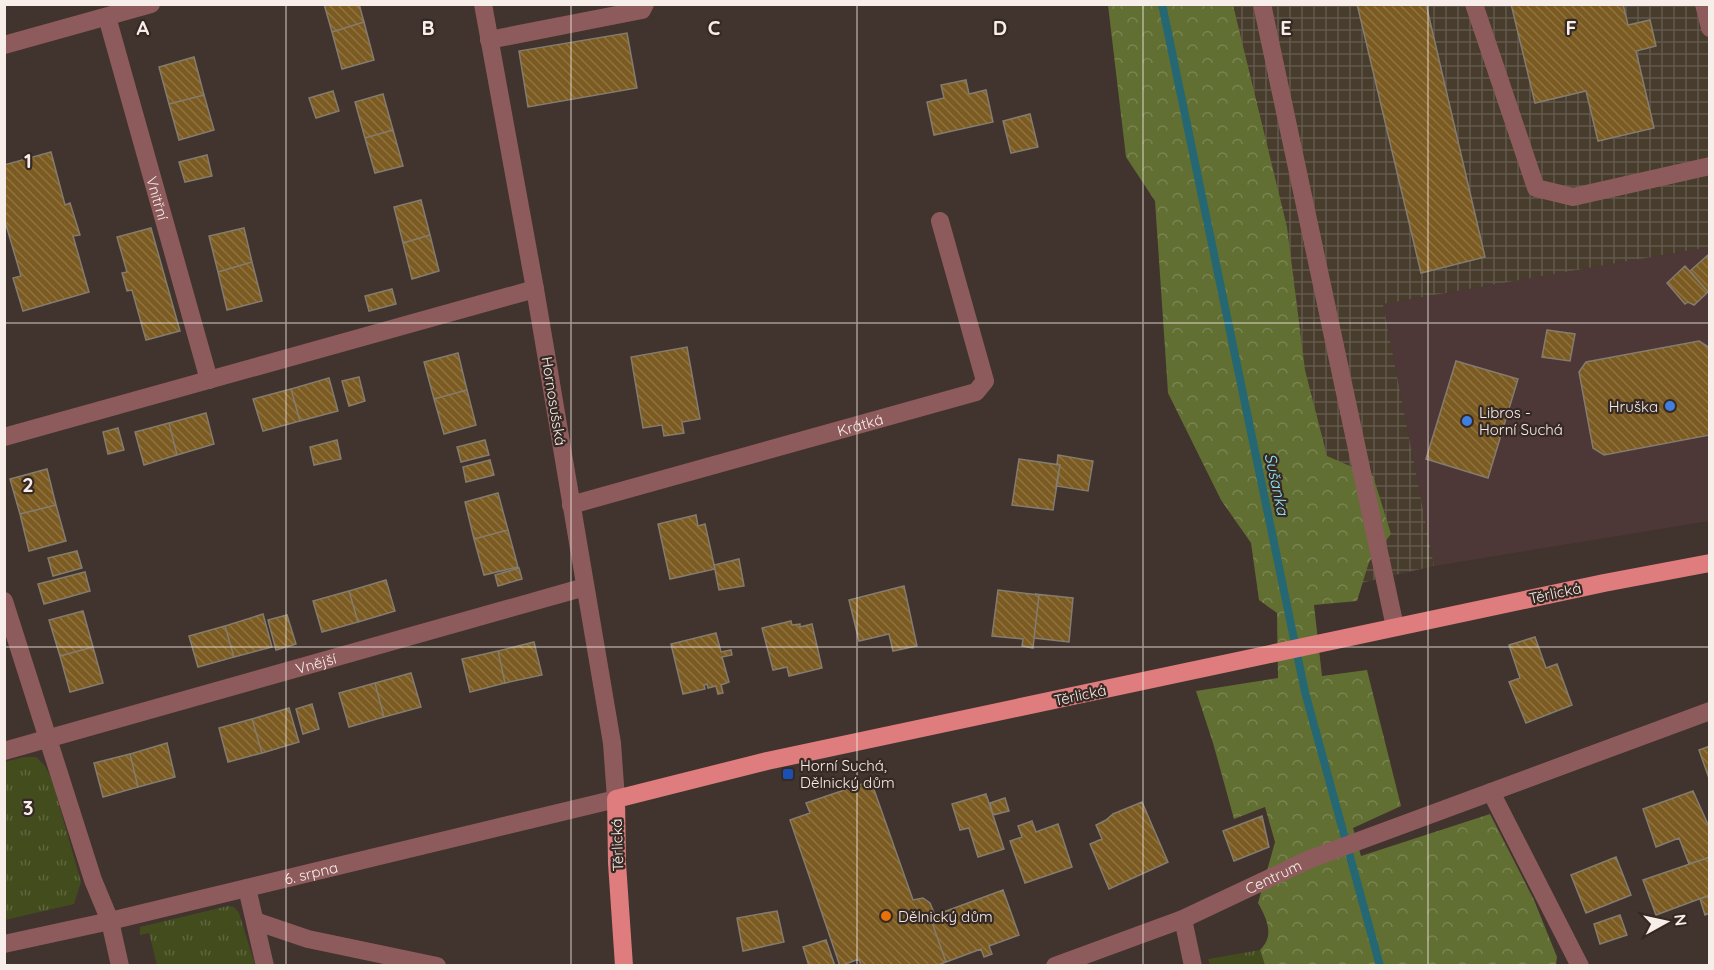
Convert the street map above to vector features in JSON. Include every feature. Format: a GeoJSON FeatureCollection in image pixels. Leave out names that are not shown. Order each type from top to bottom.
{"type":"FeatureCollection","features":[{"type":"Feature","properties":{"kind":"main road","name":"Těrlická"},"geometry":{"type":"LineString","coordinates":[[624,966],[617,863],[616,798],[767,761],[1395,627],[1710,563]]}},
{"type":"Feature","properties":{"kind":"street"},"geometry":{"type":"LineString","coordinates":[[4,45],[151,4]]}},
{"type":"Feature","properties":{"kind":"street","name":"Hornosušská"},"geometry":{"type":"LineString","coordinates":[[483,4],[535,289],[612,743],[616,798]]}},
{"type":"Feature","properties":{"kind":"street"},"geometry":{"type":"LineString","coordinates":[[489,40],[642,10],[645,4]]}},
{"type":"Feature","properties":{"kind":"street"},"geometry":{"type":"LineString","coordinates":[[1262,4],[1395,627]]}},
{"type":"Feature","properties":{"kind":"street"},"geometry":{"type":"LineString","coordinates":[[1474,4],[1536,188],[1573,197],[1710,166]]}},
{"type":"Feature","properties":{"kind":"street"},"geometry":{"type":"LineString","coordinates":[[1704,4],[1710,28]]}},
{"type":"Feature","properties":{"kind":"street","name":"Vnitřní"},"geometry":{"type":"LineString","coordinates":[[107,17],[209,380]]}},
{"type":"Feature","properties":{"kind":"street","name":"Krátká"},"geometry":{"type":"LineString","coordinates":[[571,505],[976,392],[984,381],[940,221]]}},
{"type":"Feature","properties":{"kind":"street"},"geometry":{"type":"LineString","coordinates":[[4,437],[535,289]]}},
{"type":"Feature","properties":{"kind":"street","name":"Vnější"},"geometry":{"type":"LineString","coordinates":[[4,751],[585,587]]}},
{"type":"Feature","properties":{"kind":"street"},"geometry":{"type":"LineString","coordinates":[[4,601],[93,880],[110,921],[120,966]]}},
{"type":"Feature","properties":{"kind":"street","name":"Centrum"},"geometry":{"type":"LineString","coordinates":[[1055,966],[1183,919],[1310,859],[1710,711]]}},
{"type":"Feature","properties":{"kind":"street"},"geometry":{"type":"LineString","coordinates":[[1491,792],[1580,966]]}},
{"type":"Feature","properties":{"kind":"street","name":"6. srpna"},"geometry":{"type":"LineString","coordinates":[[4,944],[110,921],[616,798]]}},
{"type":"Feature","properties":{"kind":"street"},"geometry":{"type":"LineString","coordinates":[[247,888],[265,966]]}},
{"type":"Feature","properties":{"kind":"street"},"geometry":{"type":"LineString","coordinates":[[1183,919],[1193,966]]}},
{"type":"Feature","properties":{"kind":"street"},"geometry":{"type":"LineString","coordinates":[[255,921],[308,939],[437,966]]}},
{"type":"Feature","properties":{"kind":"shaded area"},"geometry":{"type":"Polygon","coordinates":[[[1192,5],[1709,5],[1709,247],[1383,304],[1434,566],[1318,593],[1192,5]]]}},
{"type":"Feature","properties":{"kind":"shaded area"},"geometry":{"type":"Polygon","coordinates":[[[1709,247],[1709,521],[1434,566],[1383,304],[1709,247]]]}},
{"type":"Feature","properties":{"kind":"green space"},"geometry":{"type":"Polygon","coordinates":[[[1108,5],[1233,5],[1287,227],[1305,370],[1327,456],[1373,476],[1391,534],[1369,562],[1357,601],[1314,605],[1322,676],[1367,670],[1401,806],[1353,828],[1361,856],[1490,814],[1534,900],[1557,957],[1556,965],[1265,965],[1260,950],[1265,945],[1268,927],[1258,903],[1275,842],[1265,807],[1234,819],[1196,691],[1278,678],[1277,613],[1259,600],[1251,543],[1221,500],[1168,393],[1155,201],[1126,157],[1108,5]]]}},
{"type":"Feature","properties":{"kind":"green space"},"geometry":{"type":"Polygon","coordinates":[[[24,757],[36,757],[45,766],[52,780],[81,882],[74,904],[5,920],[5,762],[24,757]]]}},
{"type":"Feature","properties":{"kind":"green space"},"geometry":{"type":"Polygon","coordinates":[[[228,906],[234,907],[239,913],[255,965],[157,965],[149,933],[140,935],[140,927],[228,906]]]}},
{"type":"Feature","properties":{"kind":"green space"},"geometry":{"type":"Polygon","coordinates":[[[1260,950],[1265,965],[1210,965],[1208,959],[1260,950]]]}},
{"type":"Feature","properties":{"kind":"building"},"geometry":{"type":"Polygon","coordinates":[[[324,4],[359,4],[364,22],[332,32],[324,4]]]}},
{"type":"Feature","properties":{"kind":"building"},"geometry":{"type":"Polygon","coordinates":[[[1357,4],[1426,4],[1485,257],[1421,273],[1357,4]]]}},
{"type":"Feature","properties":{"kind":"building"},"geometry":{"type":"Polygon","coordinates":[[[1511,4],[1623,4],[1628,25],[1650,20],[1656,46],[1636,51],[1654,128],[1598,141],[1586,91],[1535,103],[1511,4]]]}},
{"type":"Feature","properties":{"kind":"building"},"geometry":{"type":"Polygon","coordinates":[[[364,22],[374,60],[342,69],[332,32],[364,22]]]}},
{"type":"Feature","properties":{"kind":"building"},"geometry":{"type":"Polygon","coordinates":[[[627,33],[637,88],[528,107],[519,51],[627,33]]]}},
{"type":"Feature","properties":{"kind":"building"},"geometry":{"type":"Polygon","coordinates":[[[194,57],[204,95],[169,104],[159,67],[194,57]]]}},
{"type":"Feature","properties":{"kind":"building"},"geometry":{"type":"Polygon","coordinates":[[[966,80],[969,94],[986,90],[993,122],[934,135],[927,102],[944,98],[941,85],[966,80]]]}},
{"type":"Feature","properties":{"kind":"building"},"geometry":{"type":"Polygon","coordinates":[[[333,91],[339,111],[316,118],[309,98],[333,91]]]}},
{"type":"Feature","properties":{"kind":"building"},"geometry":{"type":"Polygon","coordinates":[[[383,94],[393,130],[365,138],[355,102],[383,94]]]}},
{"type":"Feature","properties":{"kind":"building"},"geometry":{"type":"Polygon","coordinates":[[[204,95],[214,130],[179,140],[169,104],[204,95]]]}},
{"type":"Feature","properties":{"kind":"building"},"geometry":{"type":"Polygon","coordinates":[[[1030,114],[1038,147],[1011,153],[1003,121],[1030,114]]]}},
{"type":"Feature","properties":{"kind":"building"},"geometry":{"type":"Polygon","coordinates":[[[393,130],[403,166],[375,173],[365,138],[393,130]]]}},
{"type":"Feature","properties":{"kind":"building"},"geometry":{"type":"Polygon","coordinates":[[[51,152],[65,205],[70,203],[80,235],[73,236],[89,292],[23,311],[13,278],[21,276],[4,218],[4,165],[51,152]]]}},
{"type":"Feature","properties":{"kind":"building"},"geometry":{"type":"Polygon","coordinates":[[[207,155],[212,176],[185,182],[179,162],[207,155]]]}},
{"type":"Feature","properties":{"kind":"building"},"geometry":{"type":"Polygon","coordinates":[[[421,200],[430,235],[403,243],[394,207],[421,200]]]}},
{"type":"Feature","properties":{"kind":"building"},"geometry":{"type":"Polygon","coordinates":[[[151,228],[180,331],[146,340],[132,290],[127,291],[122,273],[127,272],[117,237],[151,228]]]}},
{"type":"Feature","properties":{"kind":"building"},"geometry":{"type":"Polygon","coordinates":[[[244,228],[252,262],[218,272],[209,236],[244,228]]]}},
{"type":"Feature","properties":{"kind":"building"},"geometry":{"type":"Polygon","coordinates":[[[430,235],[439,271],[412,279],[403,243],[430,235]]]}},
{"type":"Feature","properties":{"kind":"building"},"geometry":{"type":"Polygon","coordinates":[[[1708,255],[1710,291],[1708,292],[1690,271],[1708,255]]]}},
{"type":"Feature","properties":{"kind":"building"},"geometry":{"type":"Polygon","coordinates":[[[252,262],[262,301],[227,310],[218,272],[252,262]]]}},
{"type":"Feature","properties":{"kind":"building"},"geometry":{"type":"Polygon","coordinates":[[[1685,266],[1708,292],[1694,305],[1688,302],[1685,304],[1667,283],[1685,266]]]}},
{"type":"Feature","properties":{"kind":"building"},"geometry":{"type":"Polygon","coordinates":[[[392,289],[396,304],[369,311],[365,296],[392,289]]]}},
{"type":"Feature","properties":{"kind":"building"},"geometry":{"type":"Polygon","coordinates":[[[1547,330],[1575,334],[1570,361],[1542,357],[1547,330]]]}},
{"type":"Feature","properties":{"kind":"building"},"geometry":{"type":"Polygon","coordinates":[[[1699,341],[1710,348],[1710,435],[1604,455],[1593,448],[1579,372],[1586,362],[1699,341]]]}},
{"type":"Feature","properties":{"kind":"building"},"geometry":{"type":"Polygon","coordinates":[[[687,347],[700,419],[682,422],[684,433],[664,436],[662,425],[643,428],[631,357],[687,347]]]}},
{"type":"Feature","properties":{"kind":"building"},"geometry":{"type":"Polygon","coordinates":[[[458,353],[467,390],[434,399],[424,362],[458,353]]]}},
{"type":"Feature","properties":{"kind":"building"},"geometry":{"type":"Polygon","coordinates":[[[1456,361],[1518,379],[1488,478],[1426,459],[1456,361]]]}},
{"type":"Feature","properties":{"kind":"building"},"geometry":{"type":"Polygon","coordinates":[[[359,377],[365,401],[349,406],[342,381],[359,377]]]}},
{"type":"Feature","properties":{"kind":"building"},"geometry":{"type":"Polygon","coordinates":[[[329,378],[338,411],[300,421],[291,389],[329,378]]]}},
{"type":"Feature","properties":{"kind":"building"},"geometry":{"type":"Polygon","coordinates":[[[291,389],[300,421],[263,431],[253,399],[291,389]]]}},
{"type":"Feature","properties":{"kind":"building"},"geometry":{"type":"Polygon","coordinates":[[[467,390],[476,425],[444,434],[434,399],[467,390]]]}},
{"type":"Feature","properties":{"kind":"building"},"geometry":{"type":"Polygon","coordinates":[[[206,413],[214,444],[177,455],[169,423],[206,413]]]}},
{"type":"Feature","properties":{"kind":"building"},"geometry":{"type":"Polygon","coordinates":[[[169,423],[177,455],[144,465],[135,432],[169,423]]]}},
{"type":"Feature","properties":{"kind":"building"},"geometry":{"type":"Polygon","coordinates":[[[118,428],[124,450],[108,454],[103,432],[118,428]]]}},
{"type":"Feature","properties":{"kind":"building"},"geometry":{"type":"Polygon","coordinates":[[[337,440],[341,459],[314,465],[310,447],[337,440]]]}},
{"type":"Feature","properties":{"kind":"building"},"geometry":{"type":"Polygon","coordinates":[[[485,440],[489,455],[461,462],[457,447],[485,440]]]}},
{"type":"Feature","properties":{"kind":"building"},"geometry":{"type":"Polygon","coordinates":[[[1058,455],[1093,461],[1088,491],[1056,486],[1060,465],[1057,465],[1058,455]]]}},
{"type":"Feature","properties":{"kind":"building"},"geometry":{"type":"Polygon","coordinates":[[[1019,459],[1060,465],[1053,510],[1012,505],[1019,459]]]}},
{"type":"Feature","properties":{"kind":"building"},"geometry":{"type":"Polygon","coordinates":[[[490,460],[494,475],[466,482],[463,467],[490,460]]]}},
{"type":"Feature","properties":{"kind":"building"},"geometry":{"type":"Polygon","coordinates":[[[47,469],[56,505],[20,514],[10,479],[47,469]]]}},
{"type":"Feature","properties":{"kind":"building"},"geometry":{"type":"Polygon","coordinates":[[[498,493],[508,530],[474,539],[465,502],[498,493]]]}},
{"type":"Feature","properties":{"kind":"building"},"geometry":{"type":"Polygon","coordinates":[[[56,505],[66,541],[29,551],[20,514],[56,505]]]}},
{"type":"Feature","properties":{"kind":"building"},"geometry":{"type":"Polygon","coordinates":[[[696,515],[698,526],[705,524],[715,569],[670,579],[658,524],[696,515]]]}},
{"type":"Feature","properties":{"kind":"building"},"geometry":{"type":"Polygon","coordinates":[[[508,530],[518,567],[484,575],[474,539],[508,530]]]}},
{"type":"Feature","properties":{"kind":"building"},"geometry":{"type":"Polygon","coordinates":[[[77,551],[82,568],[53,576],[48,558],[77,551]]]}},
{"type":"Feature","properties":{"kind":"building"},"geometry":{"type":"Polygon","coordinates":[[[739,559],[744,586],[719,590],[714,565],[739,559]]]}},
{"type":"Feature","properties":{"kind":"building"},"geometry":{"type":"Polygon","coordinates":[[[519,568],[522,579],[498,586],[495,575],[519,568]]]}},
{"type":"Feature","properties":{"kind":"building"},"geometry":{"type":"Polygon","coordinates":[[[85,572],[90,591],[44,604],[38,584],[85,572]]]}},
{"type":"Feature","properties":{"kind":"building"},"geometry":{"type":"Polygon","coordinates":[[[386,580],[395,611],[358,622],[349,591],[386,580]]]}},
{"type":"Feature","properties":{"kind":"building"},"geometry":{"type":"Polygon","coordinates":[[[904,586],[917,646],[893,651],[889,634],[859,641],[849,600],[904,586]]]}},
{"type":"Feature","properties":{"kind":"building"},"geometry":{"type":"Polygon","coordinates":[[[998,590],[1039,595],[1033,648],[1022,646],[1023,639],[992,636],[998,590]]]}},
{"type":"Feature","properties":{"kind":"building"},"geometry":{"type":"Polygon","coordinates":[[[349,591],[358,622],[322,632],[313,601],[349,591]]]}},
{"type":"Feature","properties":{"kind":"building"},"geometry":{"type":"Polygon","coordinates":[[[1035,594],[1073,598],[1069,642],[1034,638],[1039,595],[1035,594]]]}},
{"type":"Feature","properties":{"kind":"building"},"geometry":{"type":"Polygon","coordinates":[[[83,611],[93,647],[60,656],[49,620],[83,611]]]}},
{"type":"Feature","properties":{"kind":"building"},"geometry":{"type":"Polygon","coordinates":[[[263,614],[272,647],[234,657],[225,626],[263,614]]]}},
{"type":"Feature","properties":{"kind":"building"},"geometry":{"type":"Polygon","coordinates":[[[287,615],[296,644],[276,650],[268,620],[287,615]]]}},
{"type":"Feature","properties":{"kind":"building"},"geometry":{"type":"Polygon","coordinates":[[[791,621],[792,625],[800,624],[800,627],[812,624],[822,668],[789,676],[787,667],[773,670],[762,628],[791,621]]]}},
{"type":"Feature","properties":{"kind":"building"},"geometry":{"type":"Polygon","coordinates":[[[225,626],[234,657],[198,667],[189,636],[225,626]]]}},
{"type":"Feature","properties":{"kind":"building"},"geometry":{"type":"Polygon","coordinates":[[[716,633],[721,652],[731,650],[732,655],[722,657],[729,682],[721,685],[723,693],[718,694],[716,686],[708,688],[707,684],[704,685],[705,689],[683,694],[671,644],[716,633]]]}},
{"type":"Feature","properties":{"kind":"building"},"geometry":{"type":"Polygon","coordinates":[[[1535,637],[1546,668],[1557,664],[1572,705],[1526,723],[1509,682],[1520,678],[1509,645],[1535,637]]]}},
{"type":"Feature","properties":{"kind":"building"},"geometry":{"type":"Polygon","coordinates":[[[534,642],[542,675],[505,683],[498,651],[534,642]]]}},
{"type":"Feature","properties":{"kind":"building"},"geometry":{"type":"Polygon","coordinates":[[[93,647],[103,683],[70,692],[60,656],[93,647]]]}},
{"type":"Feature","properties":{"kind":"building"},"geometry":{"type":"Polygon","coordinates":[[[498,651],[505,683],[470,692],[462,659],[498,651]]]}},
{"type":"Feature","properties":{"kind":"building"},"geometry":{"type":"Polygon","coordinates":[[[411,673],[421,707],[384,717],[375,683],[411,673]]]}},
{"type":"Feature","properties":{"kind":"building"},"geometry":{"type":"Polygon","coordinates":[[[375,683],[384,717],[349,727],[339,693],[375,683]]]}},
{"type":"Feature","properties":{"kind":"building"},"geometry":{"type":"Polygon","coordinates":[[[312,704],[319,729],[303,734],[296,709],[312,704]]]}},
{"type":"Feature","properties":{"kind":"building"},"geometry":{"type":"Polygon","coordinates":[[[289,708],[299,742],[262,753],[252,719],[289,708]]]}},
{"type":"Feature","properties":{"kind":"building"},"geometry":{"type":"Polygon","coordinates":[[[252,719],[262,753],[228,762],[219,728],[252,719]]]}},
{"type":"Feature","properties":{"kind":"building"},"geometry":{"type":"Polygon","coordinates":[[[167,743],[175,777],[138,787],[130,754],[167,743]]]}},
{"type":"Feature","properties":{"kind":"building"},"geometry":{"type":"Polygon","coordinates":[[[1710,746],[1710,781],[1699,750],[1710,746]]]}},
{"type":"Feature","properties":{"kind":"building"},"geometry":{"type":"Polygon","coordinates":[[[130,754],[138,787],[103,797],[94,763],[130,754]]]}},
{"type":"Feature","properties":{"kind":"building"},"geometry":{"type":"Polygon","coordinates":[[[871,781],[913,900],[923,898],[930,903],[935,915],[930,917],[946,962],[935,966],[861,966],[859,959],[840,966],[790,820],[810,813],[806,803],[871,781]]]}},
{"type":"Feature","properties":{"kind":"building"},"geometry":{"type":"Polygon","coordinates":[[[1693,791],[1710,829],[1710,857],[1689,864],[1679,838],[1656,847],[1643,809],[1693,791]]]}},
{"type":"Feature","properties":{"kind":"building"},"geometry":{"type":"Polygon","coordinates":[[[986,794],[1004,849],[978,857],[969,828],[960,830],[952,804],[986,794]]]}},
{"type":"Feature","properties":{"kind":"building"},"geometry":{"type":"Polygon","coordinates":[[[1005,798],[1009,811],[993,815],[990,803],[1005,798]]]}},
{"type":"Feature","properties":{"kind":"building"},"geometry":{"type":"Polygon","coordinates":[[[1142,802],[1168,862],[1109,889],[1090,844],[1102,839],[1096,825],[1113,814],[1142,802]]]}},
{"type":"Feature","properties":{"kind":"building"},"geometry":{"type":"Polygon","coordinates":[[[1262,816],[1269,847],[1234,861],[1223,831],[1262,816]]]}},
{"type":"Feature","properties":{"kind":"building"},"geometry":{"type":"Polygon","coordinates":[[[1032,821],[1036,832],[1058,824],[1072,867],[1025,883],[1010,841],[1022,837],[1018,826],[1032,821]]]}},
{"type":"Feature","properties":{"kind":"building"},"geometry":{"type":"Polygon","coordinates":[[[1616,857],[1631,895],[1586,913],[1571,875],[1616,857]]]}},
{"type":"Feature","properties":{"kind":"building"},"geometry":{"type":"Polygon","coordinates":[[[1710,857],[1710,895],[1656,915],[1643,880],[1710,857]]]}},
{"type":"Feature","properties":{"kind":"building"},"geometry":{"type":"Polygon","coordinates":[[[1003,890],[1019,935],[989,946],[992,954],[984,957],[981,949],[946,962],[930,917],[1003,890]]]}},
{"type":"Feature","properties":{"kind":"building"},"geometry":{"type":"Polygon","coordinates":[[[1710,895],[1710,913],[1705,915],[1700,899],[1710,895]]]}},
{"type":"Feature","properties":{"kind":"building"},"geometry":{"type":"Polygon","coordinates":[[[777,911],[784,942],[743,951],[737,918],[777,911]]]}},
{"type":"Feature","properties":{"kind":"building"},"geometry":{"type":"Polygon","coordinates":[[[1620,915],[1627,935],[1600,944],[1594,924],[1620,915]]]}},
{"type":"Feature","properties":{"kind":"building"},"geometry":{"type":"Polygon","coordinates":[[[826,940],[835,966],[809,966],[803,947],[826,940]]]}},
{"type":"Feature","properties":{"kind":"waterway","name":"Sušanka"},"geometry":{"type":"LineString","coordinates":[[1162,4],[1305,692],[1380,966]]}},
{"type":"Feature","properties":{"kind":"place","name":"Hruška"},"geometry":{"type":"Point","coordinates":[1670,406]}},
{"type":"Feature","properties":{"kind":"place","name":"Libros - Horní Suchá"},"geometry":{"type":"Point","coordinates":[1467,421]}},
{"type":"Feature","properties":{"kind":"place","name":"Horní Suchá, Dělnický dům"},"geometry":{"type":"Point","coordinates":[788,774]}},
{"type":"Feature","properties":{"kind":"place","name":"Dělnický dům"},"geometry":{"type":"Point","coordinates":[886,916]}}]}
